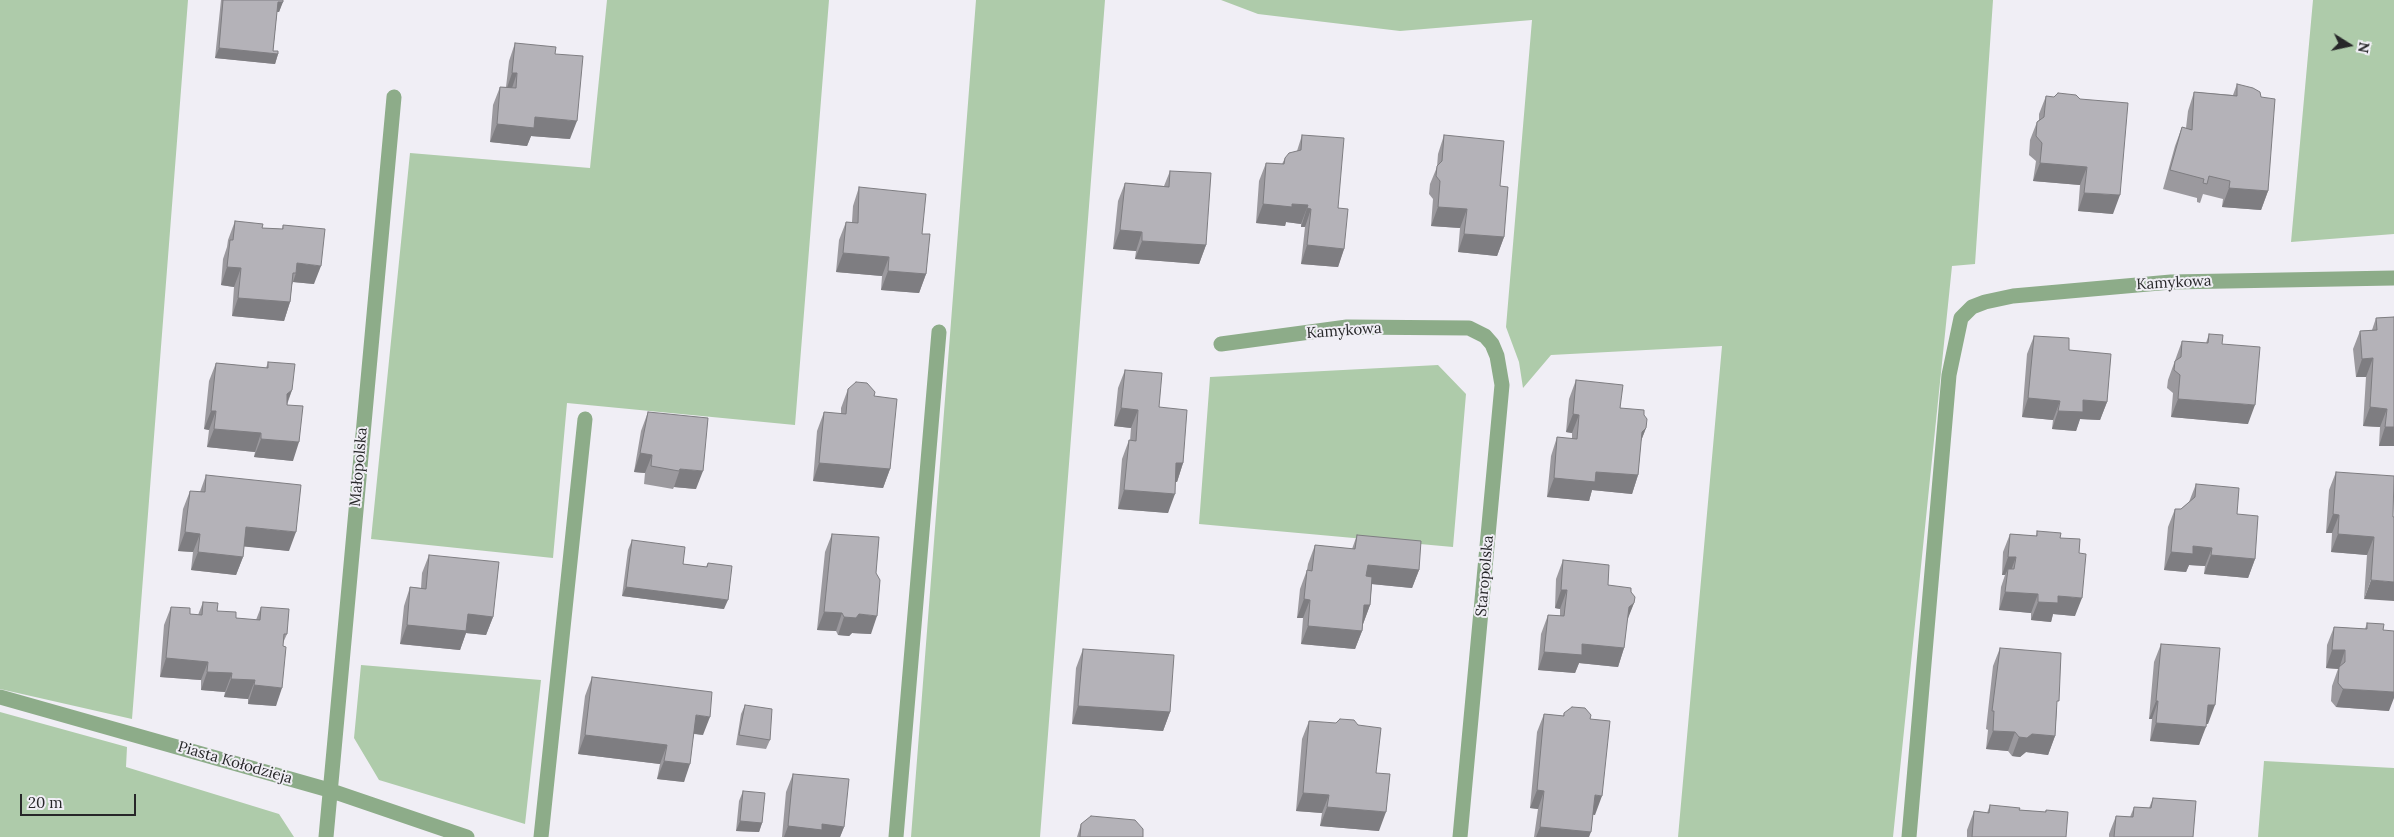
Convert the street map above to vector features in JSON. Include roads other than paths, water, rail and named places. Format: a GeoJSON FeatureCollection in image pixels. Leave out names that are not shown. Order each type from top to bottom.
{"type":"FeatureCollection","features":[{"type":"Feature","properties":{"kind":"street","name":"Małopolska"},"geometry":{"type":"LineString","coordinates":[[326,837],[394,97]]}},
{"type":"Feature","properties":{"kind":"street","name":"Kamykowa"},"geometry":{"type":"LineString","coordinates":[[1909,837],[1949,375],[1961,318],[1972,307],[2013,296],[2171,282],[2394,278]]}},
{"type":"Feature","properties":{"kind":"street","name":"Kamykowa"},"geometry":{"type":"LineString","coordinates":[[1221,344],[1347,327],[1469,328]]}},
{"type":"Feature","properties":{"kind":"street","name":"Staropolska"},"geometry":{"type":"LineString","coordinates":[[1460,837],[1502,385],[1497,356],[1492,344],[1484,336],[1469,328]]}},
{"type":"Feature","properties":{"kind":"street"},"geometry":{"type":"LineString","coordinates":[[896,837],[939,332]]}},
{"type":"Feature","properties":{"kind":"street"},"geometry":{"type":"LineString","coordinates":[[542,837],[585,419]]}},
{"type":"Feature","properties":{"kind":"street","name":"Piasta Kołodzieja"},"geometry":{"type":"LineString","coordinates":[[0,697],[329,790],[467,837]]}}]}
